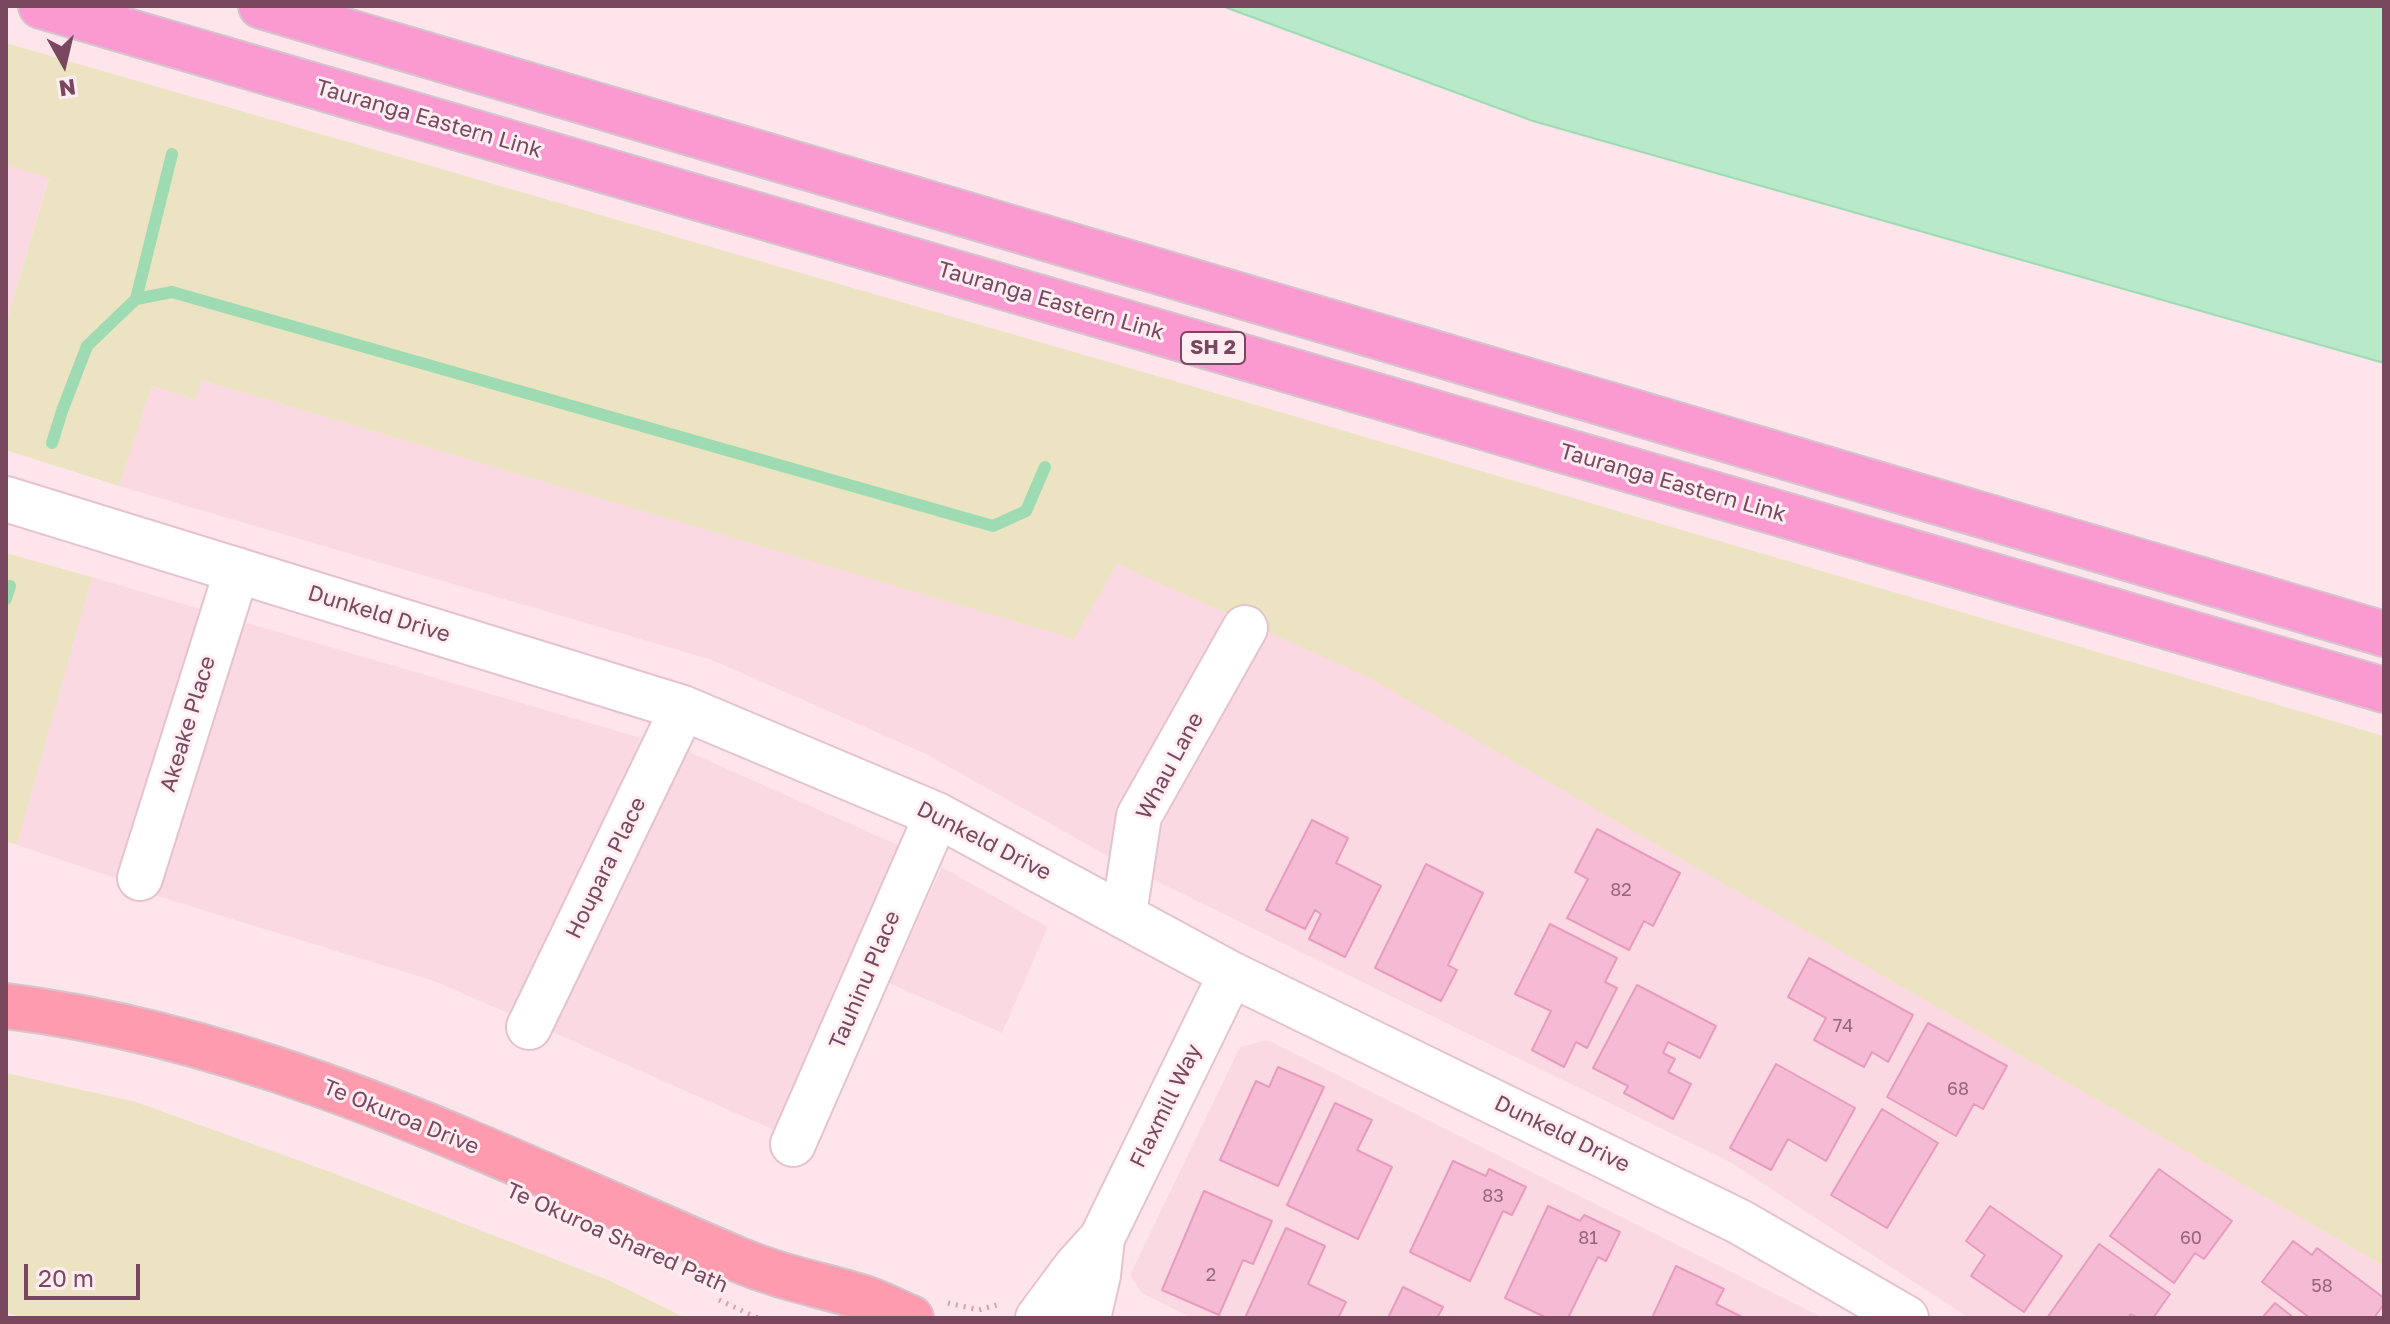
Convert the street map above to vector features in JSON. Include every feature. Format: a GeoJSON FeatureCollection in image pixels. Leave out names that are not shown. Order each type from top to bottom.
{"type":"FeatureCollection","features":[{"type":"Feature","properties":{"kind":"highway","name":"Tauranga Eastern Link"},"geometry":{"type":"LineString","coordinates":[[41,6],[2384,690]]}},
{"type":"Feature","properties":{"kind":"highway"},"geometry":{"type":"LineString","coordinates":[[261,6],[2384,634]]}},
{"type":"Feature","properties":{"kind":"main road","name":"Te Okuroa Drive"},"geometry":{"type":"LineString","coordinates":[[6,1006],[156,1035],[246,1059],[353,1096],[781,1278],[863,1297],[911,1318]]}},
{"type":"Feature","properties":{"kind":"main road","name":"Te Okuroa Drive"},"geometry":{"type":"LineString","coordinates":[[781,1278],[838,1318]]}},
{"type":"Feature","properties":{"kind":"street","name":"Dunkeld Drive"},"geometry":{"type":"LineString","coordinates":[[6,499],[683,708],[937,815],[1231,974],[1740,1222],[1906,1318]]}},
{"type":"Feature","properties":{"kind":"street","name":"Akeake Place"},"geometry":{"type":"LineString","coordinates":[[140,878],[237,570]]}},
{"type":"Feature","properties":{"kind":"street","name":"Whau Lane"},"geometry":{"type":"LineString","coordinates":[[1124,914],[1139,816],[1245,628]]}},
{"type":"Feature","properties":{"kind":"street","name":"Houpara Place"},"geometry":{"type":"LineString","coordinates":[[529,1027],[683,708]]}},
{"type":"Feature","properties":{"kind":"street","name":"Tauhinu Place"},"geometry":{"type":"LineString","coordinates":[[793,1144],[937,815]]}},
{"type":"Feature","properties":{"kind":"street","name":"Flaxmill Way"},"geometry":{"type":"LineString","coordinates":[[1038,1318],[1102,1238],[1231,974]]}},
{"type":"Feature","properties":{"kind":"street","name":"Flaxmill Way"},"geometry":{"type":"LineString","coordinates":[[1088,1318],[1098,1275],[1102,1238]]}},
{"type":"Feature","properties":{"kind":"path","name":"Te Okuroa Shared Path"},"geometry":{"type":"LineString","coordinates":[[716,1299],[758,1318]]}},
{"type":"Feature","properties":{"kind":"shaded area"},"geometry":{"type":"Polygon","coordinates":[[[1222,6],[2384,6],[2384,363],[1533,121],[1222,6]]]}},
{"type":"Feature","properties":{"kind":"shaded area"},"geometry":{"type":"Polygon","coordinates":[[[6,43],[2384,736],[2384,1266],[1368,677],[1117,564],[1074,639],[201,380],[196,400],[152,386],[119,486],[6,450],[6,323],[49,178],[6,165],[6,43]]]}},
{"type":"Feature","properties":{"kind":"shaded area"},"geometry":{"type":"Polygon","coordinates":[[[6,165],[49,177],[6,323],[6,165]]]}},
{"type":"Feature","properties":{"kind":"shaded area"},"geometry":{"type":"Polygon","coordinates":[[[201,380],[1073,638],[1117,564],[1226,612],[1108,856],[924,753],[712,660],[119,486],[152,386],[196,400],[201,380]]]}},
{"type":"Feature","properties":{"kind":"shaded area"},"geometry":{"type":"Polygon","coordinates":[[[6,553],[92,577],[17,845],[6,841],[6,553]]]}},
{"type":"Feature","properties":{"kind":"shaded area"},"geometry":{"type":"Polygon","coordinates":[[[92,577],[210,612],[121,880],[17,845],[92,577]]]}},
{"type":"Feature","properties":{"kind":"shaded area"},"geometry":{"type":"Polygon","coordinates":[[[244,622],[641,738],[517,1017],[434,981],[157,896],[244,622]]]}},
{"type":"Feature","properties":{"kind":"shaded area"},"geometry":{"type":"Polygon","coordinates":[[[1272,632],[1368,676],[2384,1266],[2384,1318],[1969,1318],[1730,1162],[1152,879],[1148,854],[1252,642],[1272,632]]]}},
{"type":"Feature","properties":{"kind":"shaded area"},"geometry":{"type":"Polygon","coordinates":[[[678,747],[911,851],[783,1134],[550,1031],[678,747]]]}},
{"type":"Feature","properties":{"kind":"shaded area"},"geometry":{"type":"Polygon","coordinates":[[[942,867],[1048,927],[1002,1033],[889,983],[942,867]]]}},
{"type":"Feature","properties":{"kind":"shaded area"},"geometry":{"type":"Polygon","coordinates":[[[1267,1040],[1823,1318],[1191,1318],[1142,1293],[1130,1275],[1240,1047],[1267,1040]]]}},
{"type":"Feature","properties":{"kind":"shaded area"},"geometry":{"type":"Polygon","coordinates":[[[6,1073],[136,1102],[336,1174],[608,1280],[686,1318],[23,1318],[6,1312],[6,1073]]]}},
{"type":"Feature","properties":{"kind":"building"},"geometry":{"type":"Polygon","coordinates":[[[1312,820],[1348,838],[1336,863],[1381,886],[1345,957],[1309,939],[1321,914],[1315,910],[1305,929],[1266,910],[1312,820]]]}},
{"type":"Feature","properties":{"kind":"building"},"geometry":{"type":"Polygon","coordinates":[[[1597,829],[1680,873],[1653,926],[1644,921],[1629,950],[1567,918],[1588,879],[1575,872],[1597,829]]]}},
{"type":"Feature","properties":{"kind":"building"},"geometry":{"type":"Polygon","coordinates":[[[1426,864],[1483,893],[1448,965],[1457,970],[1441,1001],[1375,968],[1426,864]]]}},
{"type":"Feature","properties":{"kind":"building"},"geometry":{"type":"Polygon","coordinates":[[[1550,924],[1617,958],[1605,982],[1617,988],[1587,1048],[1576,1042],[1564,1067],[1532,1050],[1551,1011],[1515,994],[1550,924]]]}},
{"type":"Feature","properties":{"kind":"building"},"geometry":{"type":"Polygon","coordinates":[[[1809,958],[1913,1015],[1888,1062],[1872,1052],[1864,1067],[1814,1040],[1826,1018],[1788,997],[1809,958]]]}},
{"type":"Feature","properties":{"kind":"building"},"geometry":{"type":"Polygon","coordinates":[[[1637,985],[1716,1026],[1700,1058],[1668,1042],[1663,1053],[1675,1059],[1668,1072],[1691,1084],[1673,1119],[1624,1093],[1628,1086],[1593,1068],[1637,985]]]}},
{"type":"Feature","properties":{"kind":"building"},"geometry":{"type":"Polygon","coordinates":[[[1928,1023],[2007,1066],[1983,1109],[1974,1104],[1956,1136],[1887,1097],[1928,1023]]]}},
{"type":"Feature","properties":{"kind":"building"},"geometry":{"type":"Polygon","coordinates":[[[1776,1064],[1855,1108],[1826,1161],[1788,1139],[1771,1170],[1730,1148],[1776,1064]]]}},
{"type":"Feature","properties":{"kind":"building"},"geometry":{"type":"Polygon","coordinates":[[[1278,1067],[1324,1087],[1278,1186],[1220,1160],[1256,1081],[1269,1087],[1278,1067]]]}},
{"type":"Feature","properties":{"kind":"building"},"geometry":{"type":"Polygon","coordinates":[[[1335,1103],[1372,1120],[1357,1150],[1392,1167],[1358,1239],[1287,1205],[1335,1103]]]}},
{"type":"Feature","properties":{"kind":"building"},"geometry":{"type":"Polygon","coordinates":[[[1882,1109],[1938,1143],[1887,1228],[1831,1195],[1882,1109]]]}},
{"type":"Feature","properties":{"kind":"building"},"geometry":{"type":"Polygon","coordinates":[[[1453,1161],[1486,1176],[1489,1169],[1526,1187],[1512,1215],[1503,1211],[1470,1281],[1410,1252],[1453,1161]]]}},
{"type":"Feature","properties":{"kind":"building"},"geometry":{"type":"Polygon","coordinates":[[[2159,1169],[2232,1221],[2204,1259],[2195,1253],[2174,1283],[2110,1236],[2159,1169]]]}},
{"type":"Feature","properties":{"kind":"building"},"geometry":{"type":"Polygon","coordinates":[[[1204,1191],[1272,1221],[1253,1264],[1243,1260],[1219,1315],[1162,1290],[1204,1191]]]}},
{"type":"Feature","properties":{"kind":"building"},"geometry":{"type":"Polygon","coordinates":[[[1548,1206],[1580,1221],[1584,1215],[1620,1232],[1606,1261],[1598,1257],[1568,1318],[1547,1318],[1505,1298],[1548,1206]]]}},
{"type":"Feature","properties":{"kind":"building"},"geometry":{"type":"Polygon","coordinates":[[[1990,1206],[2062,1256],[2024,1312],[1971,1276],[1985,1255],[1966,1241],[1990,1206]]]}},
{"type":"Feature","properties":{"kind":"building"},"geometry":{"type":"Polygon","coordinates":[[[1286,1228],[1325,1246],[1308,1284],[1346,1302],[1338,1318],[1245,1318],[1286,1228]]]}},
{"type":"Feature","properties":{"kind":"building"},"geometry":{"type":"Polygon","coordinates":[[[2293,1241],[2312,1255],[2317,1248],[2384,1298],[2384,1304],[2374,1318],[2310,1318],[2262,1282],[2293,1241]]]}},
{"type":"Feature","properties":{"kind":"building"},"geometry":{"type":"Polygon","coordinates":[[[2099,1244],[2170,1294],[2153,1318],[2138,1318],[2131,1314],[2128,1318],[2047,1318],[2099,1244]]]}},
{"type":"Feature","properties":{"kind":"building"},"geometry":{"type":"Polygon","coordinates":[[[1676,1266],[1724,1289],[1716,1304],[1744,1318],[1652,1318],[1676,1266]]]}},
{"type":"Feature","properties":{"kind":"building"},"geometry":{"type":"Polygon","coordinates":[[[1403,1287],[1443,1307],[1437,1318],[1388,1318],[1403,1287]]]}},
{"type":"Feature","properties":{"kind":"building"},"geometry":{"type":"Polygon","coordinates":[[[2275,1303],[2294,1318],[2262,1318],[2275,1303]]]}},
{"type":"Feature","properties":{"kind":"waterway"},"geometry":{"type":"LineString","coordinates":[[136,299],[172,154]]}},
{"type":"Feature","properties":{"kind":"waterway"},"geometry":{"type":"LineString","coordinates":[[52,443],[87,346],[136,299],[172,292],[993,526],[1026,511],[1045,467]]}},
{"type":"Feature","properties":{"kind":"waterway"},"geometry":{"type":"LineString","coordinates":[[6,599],[10,586]]}}]}
